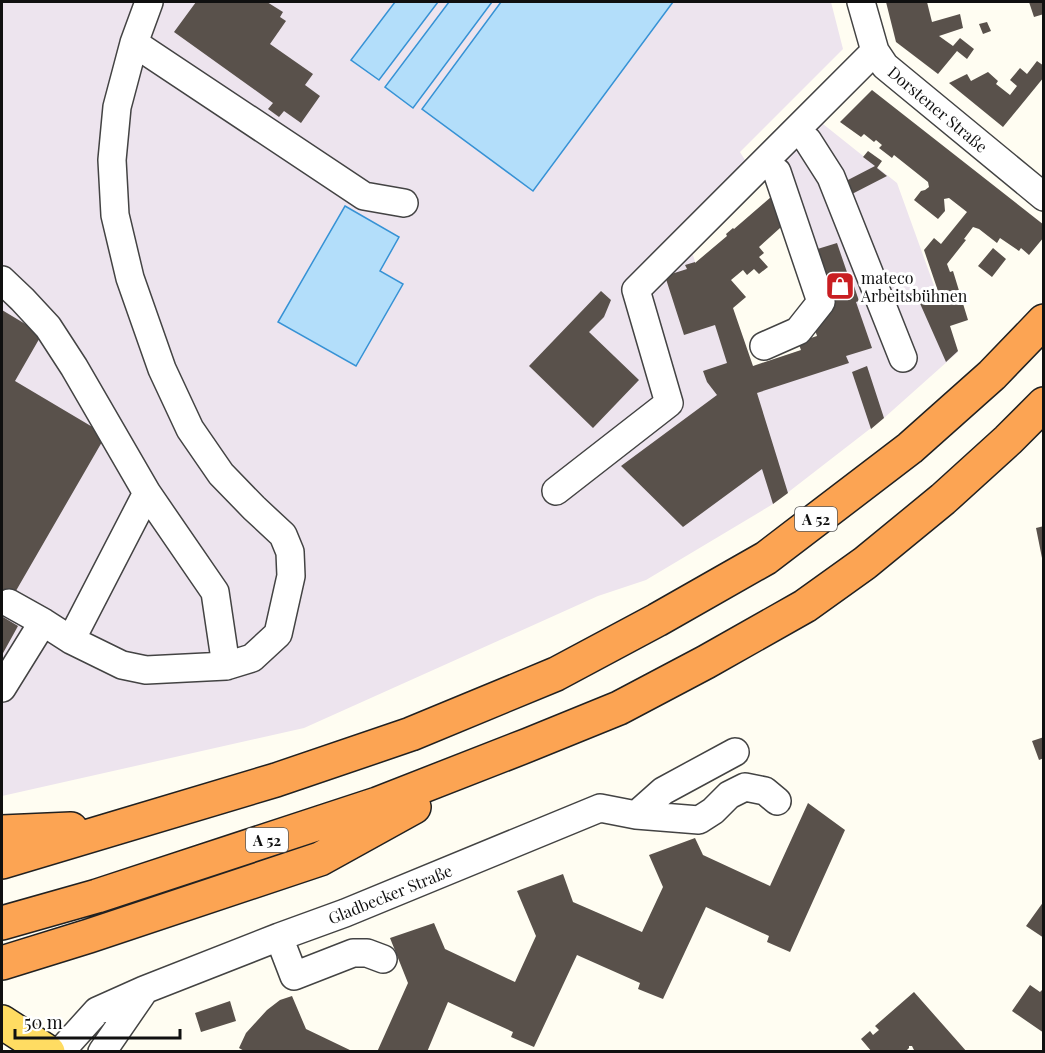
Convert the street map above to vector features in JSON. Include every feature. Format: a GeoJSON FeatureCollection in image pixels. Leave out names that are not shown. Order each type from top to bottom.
{"type":"FeatureCollection","features":[{"type":"Feature","properties":{"kind":"highway","name":"A 52"},"geometry":{"type":"LineString","coordinates":[[2,862],[276,780],[411,734],[556,674],[766,558],[910,448],[992,375],[1044,321]]}},
{"type":"Feature","properties":{"kind":"highway","name":"A 52"},"geometry":{"type":"LineString","coordinates":[[2,923],[97,896],[354,811],[619,708],[805,606],[865,563],[943,499],[1044,404]]}},
{"type":"Feature","properties":{"kind":"highway"},"geometry":{"type":"LineString","coordinates":[[2,963],[320,859],[528,745]]}},
{"type":"Feature","properties":{"kind":"highway"},"geometry":{"type":"LineString","coordinates":[[2,832],[127,826]]}},
{"type":"Feature","properties":{"kind":"main road"},"geometry":{"type":"LineString","coordinates":[[3,1023],[48,1052]]}},
{"type":"Feature","properties":{"kind":"street"},"geometry":{"type":"LineString","coordinates":[[9,603],[71,640],[122,665],[146,670],[226,666],[252,658],[278,634],[291,576],[290,552],[283,535],[221,474],[190,429],[162,369],[130,278],[115,215],[112,160],[117,107],[134,43],[149,2]]}},
{"type":"Feature","properties":{"kind":"street","name":"Dorstener Straße"},"geometry":{"type":"LineString","coordinates":[[861,2],[880,58],[1044,197]]}},
{"type":"Feature","properties":{"kind":"street"},"geometry":{"type":"LineString","coordinates":[[134,43],[364,196],[404,203]]}},
{"type":"Feature","properties":{"kind":"street"},"geometry":{"type":"LineString","coordinates":[[695,254],[808,141],[880,58]]}},
{"type":"Feature","properties":{"kind":"street"},"geometry":{"type":"LineString","coordinates":[[556,490],[669,403],[636,290],[880,58]]}},
{"type":"Feature","properties":{"kind":"street"},"geometry":{"type":"LineString","coordinates":[[808,141],[831,177],[903,358]]}},
{"type":"Feature","properties":{"kind":"street"},"geometry":{"type":"LineString","coordinates":[[764,346],[798,331],[821,302],[777,172]]}},
{"type":"Feature","properties":{"kind":"street"},"geometry":{"type":"LineString","coordinates":[[2,280],[48,327],[74,367],[147,493],[215,592],[226,666]]}},
{"type":"Feature","properties":{"kind":"street"},"geometry":{"type":"LineString","coordinates":[[71,640],[147,493]]}},
{"type":"Feature","properties":{"kind":"street"},"geometry":{"type":"LineString","coordinates":[[2,688],[43,622]]}},
{"type":"Feature","properties":{"kind":"street"},"geometry":{"type":"LineString","coordinates":[[636,815],[663,791],[735,752]]}},
{"type":"Feature","properties":{"kind":"street","name":"Gladbecker Straße"},"geometry":{"type":"LineString","coordinates":[[60,1052],[97,1011],[144,990],[345,913],[600,808],[636,815],[699,820],[713,811],[729,795],[745,787],[765,791],[777,801]]}},
{"type":"Feature","properties":{"kind":"street"},"geometry":{"type":"LineString","coordinates":[[279,937],[294,976],[353,953],[367,953],[383,959]]}},
{"type":"Feature","properties":{"kind":"street"},"geometry":{"type":"LineString","coordinates":[[102,1052],[144,990]]}},
{"type":"Feature","properties":{"kind":"shaded area"},"geometry":{"type":"Polygon","coordinates":[[[2,2],[831,2],[843,49],[740,152],[758,181],[691,249],[734,383],[846,355],[781,157],[818,120],[897,183],[958,352],[884,418],[773,504],[646,580],[598,596],[304,728],[2,796],[2,2]]]}},
{"type":"Feature","properties":{"kind":"water"},"geometry":{"type":"Polygon","coordinates":[[[395,2],[438,2],[379,80],[351,60],[395,2]]]}},
{"type":"Feature","properties":{"kind":"water"},"geometry":{"type":"Polygon","coordinates":[[[449,2],[492,2],[413,108],[385,87],[449,2]]]}},
{"type":"Feature","properties":{"kind":"water"},"geometry":{"type":"Polygon","coordinates":[[[501,2],[673,2],[533,191],[422,109],[501,2]]]}},
{"type":"Feature","properties":{"kind":"water"},"geometry":{"type":"Polygon","coordinates":[[[345,206],[399,237],[380,271],[403,284],[356,366],[278,322],[345,206]]]}},
{"type":"Feature","properties":{"kind":"building"},"geometry":{"type":"Polygon","coordinates":[[[196,2],[267,2],[283,12],[280,17],[286,21],[270,44],[313,74],[305,85],[320,96],[301,123],[284,111],[279,117],[268,109],[273,103],[174,32],[196,2]]]}},
{"type":"Feature","properties":{"kind":"building"},"geometry":{"type":"Polygon","coordinates":[[[886,2],[927,2],[932,22],[960,14],[963,28],[939,36],[953,46],[960,38],[974,49],[967,59],[957,51],[938,74],[896,42],[886,2]]]}},
{"type":"Feature","properties":{"kind":"building"},"geometry":{"type":"Polygon","coordinates":[[[1029,2],[1044,2],[1044,14],[1034,17],[1029,2]]]}},
{"type":"Feature","properties":{"kind":"building"},"geometry":{"type":"Polygon","coordinates":[[[987,22],[991,31],[983,34],[979,24],[987,22]]]}},
{"type":"Feature","properties":{"kind":"building"},"geometry":{"type":"Polygon","coordinates":[[[1037,61],[1044,66],[1044,77],[1003,127],[949,83],[967,74],[971,81],[988,72],[998,81],[996,84],[1010,95],[1017,86],[1010,80],[1020,68],[1027,74],[1037,61]]]}},
{"type":"Feature","properties":{"kind":"building"},"geometry":{"type":"Polygon","coordinates":[[[872,90],[1044,225],[1044,237],[1029,255],[1021,248],[1019,251],[1000,238],[997,243],[973,227],[964,239],[966,240],[947,264],[950,272],[953,271],[968,320],[950,326],[958,351],[946,362],[918,299],[938,291],[924,250],[934,238],[941,244],[967,212],[949,198],[944,199],[945,211],[938,219],[914,200],[921,191],[929,187],[928,182],[894,155],[892,158],[879,148],[882,145],[876,140],[874,142],[864,134],[861,137],[840,122],[872,90]]]}},
{"type":"Feature","properties":{"kind":"building"},"geometry":{"type":"Polygon","coordinates":[[[868,151],[882,161],[877,168],[887,176],[852,194],[846,181],[875,166],[863,157],[868,151]]]}},
{"type":"Feature","properties":{"kind":"building"},"geometry":{"type":"Polygon","coordinates":[[[771,197],[790,219],[759,247],[764,253],[759,257],[768,267],[759,274],[754,269],[747,275],[743,270],[731,280],[746,297],[733,308],[753,366],[801,350],[798,342],[817,336],[811,318],[832,312],[811,251],[837,243],[859,301],[856,302],[872,348],[846,356],[849,363],[757,393],[788,493],[773,504],[762,469],[683,527],[621,466],[717,395],[707,382],[703,371],[727,363],[715,325],[684,335],[665,276],[687,269],[685,265],[695,263],[771,197]]]}},
{"type":"Feature","properties":{"kind":"building"},"geometry":{"type":"Polygon","coordinates":[[[993,248],[1006,259],[992,277],[978,266],[993,248]]]}},
{"type":"Feature","properties":{"kind":"building"},"geometry":{"type":"Polygon","coordinates":[[[601,291],[611,300],[604,317],[589,332],[639,380],[593,428],[529,366],[601,291]]]}},
{"type":"Feature","properties":{"kind":"building"},"geometry":{"type":"Polygon","coordinates":[[[2,310],[42,334],[15,381],[106,435],[2,615],[2,310]]]}},
{"type":"Feature","properties":{"kind":"building"},"geometry":{"type":"Polygon","coordinates":[[[867,366],[884,418],[871,429],[852,372],[867,366]]]}},
{"type":"Feature","properties":{"kind":"building"},"geometry":{"type":"Polygon","coordinates":[[[1044,526],[1044,558],[1042,558],[1036,528],[1044,526]]]}},
{"type":"Feature","properties":{"kind":"building"},"geometry":{"type":"Polygon","coordinates":[[[3,617],[18,626],[2,655],[2,619],[3,617]]]}},
{"type":"Feature","properties":{"kind":"building"},"geometry":{"type":"Polygon","coordinates":[[[1044,737],[1044,758],[1039,760],[1032,741],[1044,737]]]}},
{"type":"Feature","properties":{"kind":"building"},"geometry":{"type":"Polygon","coordinates":[[[808,803],[845,830],[790,952],[767,942],[769,936],[706,907],[663,999],[638,989],[640,983],[577,955],[534,1047],[511,1037],[513,1032],[448,1002],[427,1052],[377,1052],[408,983],[390,938],[434,923],[445,949],[515,982],[536,936],[517,891],[563,874],[573,902],[642,932],[663,887],[649,855],[695,838],[703,855],[770,886],[808,803]]]}},
{"type":"Feature","properties":{"kind":"building"},"geometry":{"type":"Polygon","coordinates":[[[1044,901],[1044,938],[1026,926],[1044,901]]]}},
{"type":"Feature","properties":{"kind":"building"},"geometry":{"type":"Polygon","coordinates":[[[1030,985],[1040,992],[1044,988],[1044,1033],[1012,1011],[1030,985]]]}},
{"type":"Feature","properties":{"kind":"building"},"geometry":{"type":"Polygon","coordinates":[[[914,992],[967,1052],[915,1052],[912,1046],[909,1046],[905,1052],[872,1052],[861,1039],[870,1031],[873,1035],[879,1030],[875,1026],[914,992]]]}},
{"type":"Feature","properties":{"kind":"building"},"geometry":{"type":"Polygon","coordinates":[[[292,996],[306,1029],[354,1052],[246,1052],[239,1048],[246,1033],[267,1010],[280,1000],[292,996]]]}},
{"type":"Feature","properties":{"kind":"building"},"geometry":{"type":"Polygon","coordinates":[[[230,1001],[236,1021],[201,1032],[195,1013],[230,1001]]]}},
{"type":"Feature","properties":{"kind":"place","name":"mateco Arbeitsbühnen"},"geometry":{"type":"Point","coordinates":[840,286]}}]}
